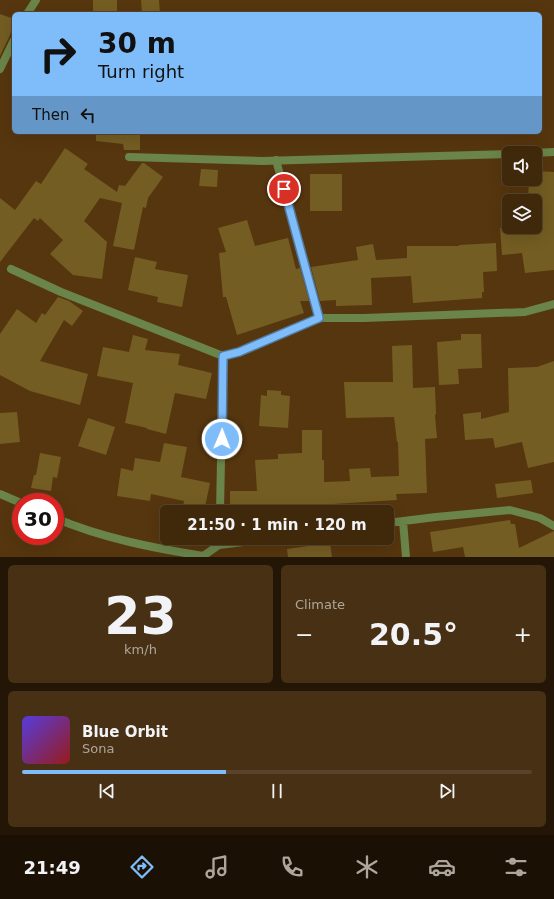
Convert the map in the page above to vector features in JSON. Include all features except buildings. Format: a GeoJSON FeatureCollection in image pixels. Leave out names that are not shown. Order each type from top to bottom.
{"type":"FeatureCollection","features":[{"type":"Feature","properties":{"kind":"street"},"geometry":{"type":"LineString","coordinates":[[28,12],[36,0]]}},
{"type":"Feature","properties":{"kind":"street"},"geometry":{"type":"LineString","coordinates":[[0,69],[12,44]]}},
{"type":"Feature","properties":{"kind":"street"},"geometry":{"type":"LineString","coordinates":[[542,153],[554,152]]}},
{"type":"Feature","properties":{"kind":"street"},"geometry":{"type":"LineString","coordinates":[[129,157],[262,161],[502,154]]}},
{"type":"Feature","properties":{"kind":"street"},"geometry":{"type":"LineString","coordinates":[[276,160],[319,318]]}},
{"type":"Feature","properties":{"kind":"street"},"geometry":{"type":"LineString","coordinates":[[10,269],[62,292],[223,356],[239,352],[319,318],[372,318],[525,312],[554,304]]}},
{"type":"Feature","properties":{"kind":"street"},"geometry":{"type":"LineString","coordinates":[[220,505],[223,356]]}},
{"type":"Feature","properties":{"kind":"street"},"geometry":{"type":"LineString","coordinates":[[0,494],[12,499]]}},
{"type":"Feature","properties":{"kind":"street"},"geometry":{"type":"LineString","coordinates":[[394,522],[510,510],[540,518],[554,526]]}},
{"type":"Feature","properties":{"kind":"street"},"geometry":{"type":"LineString","coordinates":[[403,520],[406,557]]}},
{"type":"Feature","properties":{"kind":"street"},"geometry":{"type":"LineString","coordinates":[[64,522],[151,548],[203,557],[216,545]]}},
{"type":"Feature","properties":{"kind":"route"},"geometry":{"type":"LineString","coordinates":[[222,439],[223,356],[239,352],[319,318],[284,189]]}}]}
